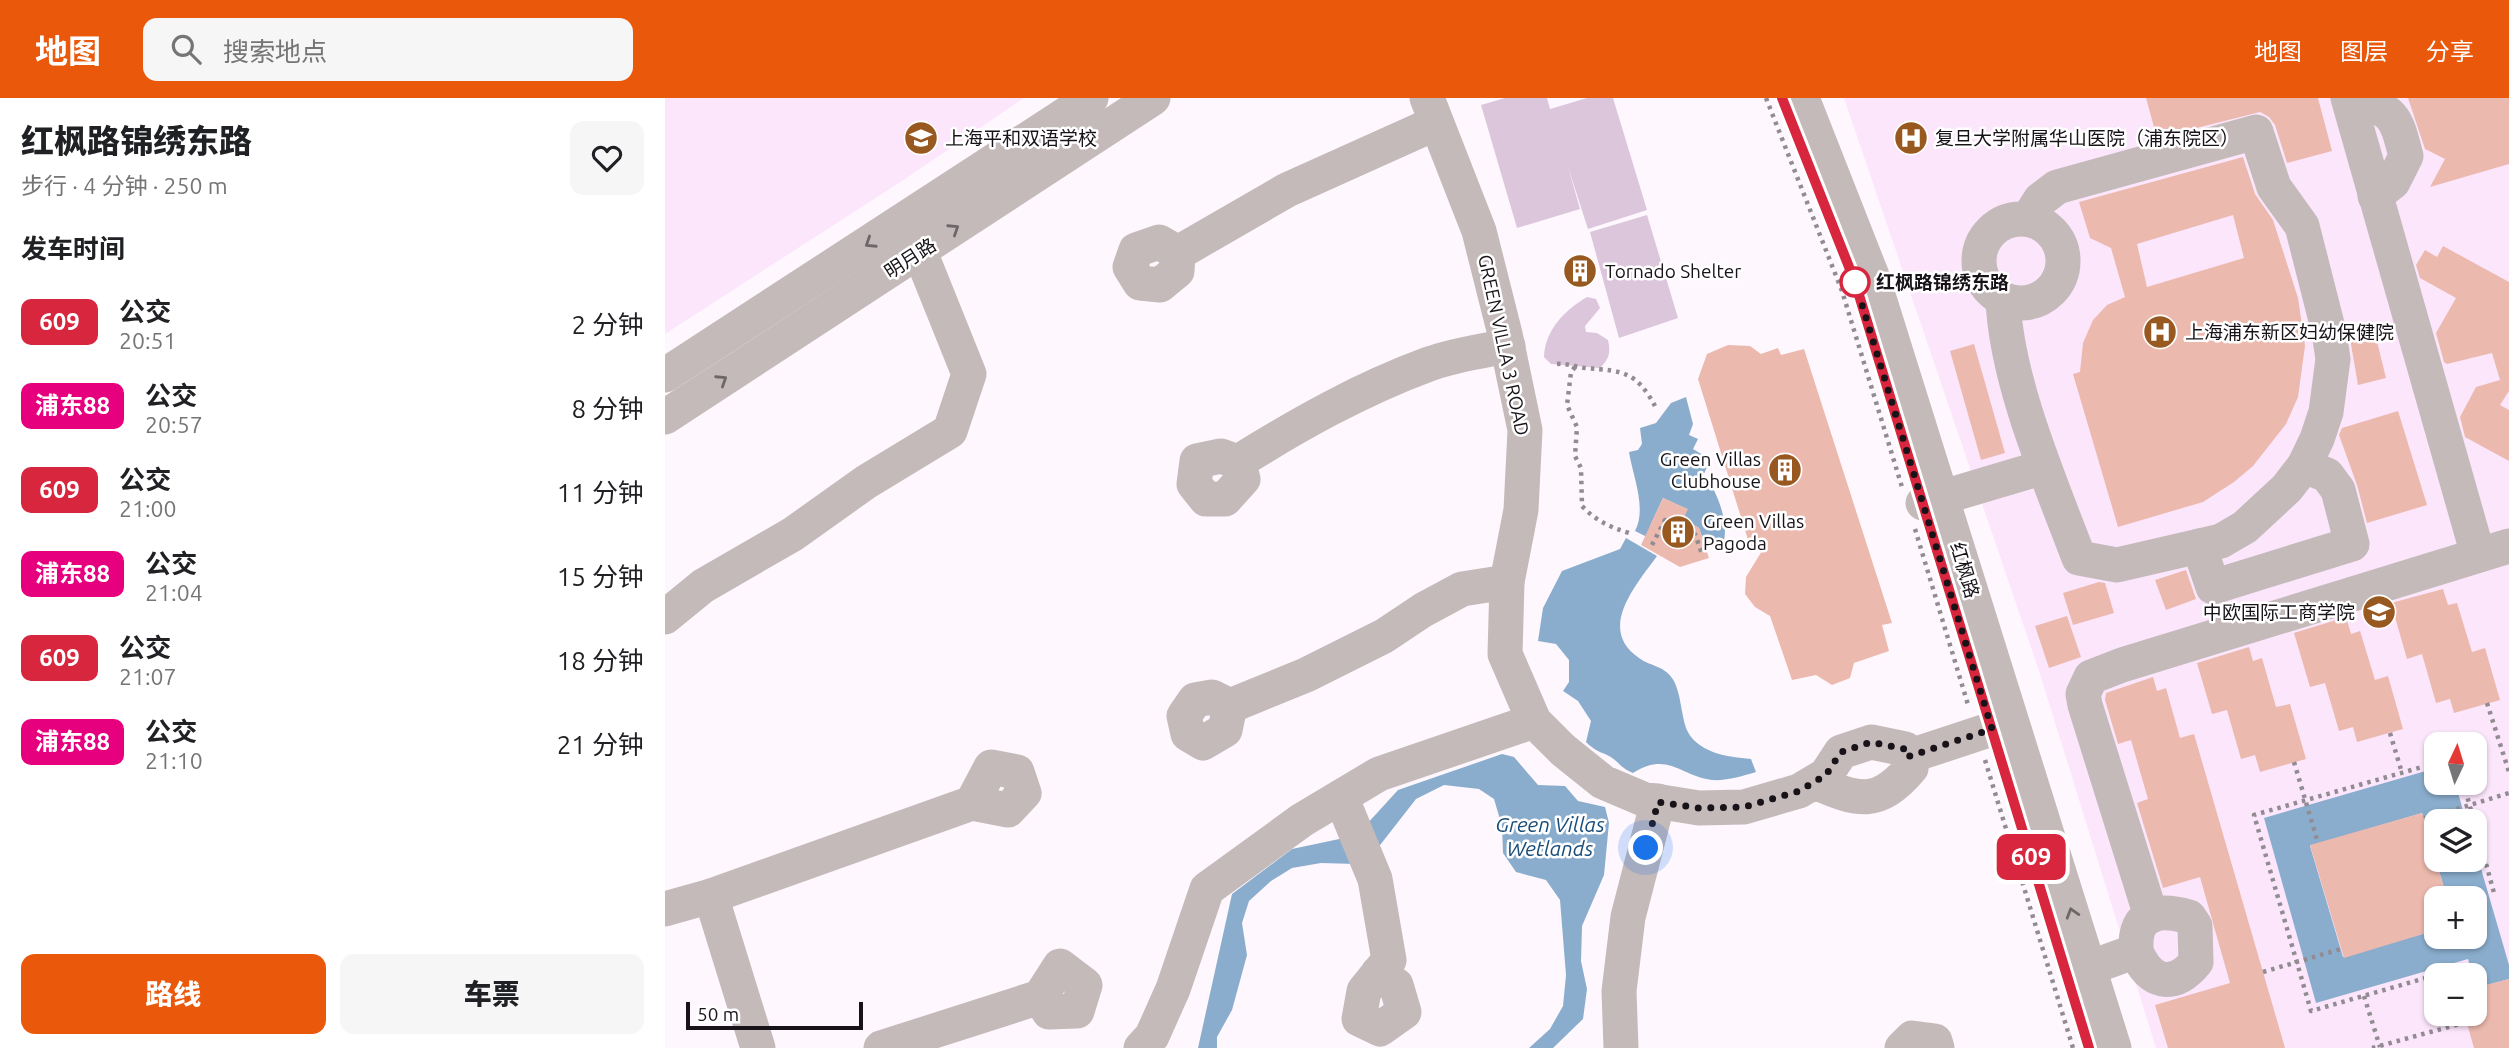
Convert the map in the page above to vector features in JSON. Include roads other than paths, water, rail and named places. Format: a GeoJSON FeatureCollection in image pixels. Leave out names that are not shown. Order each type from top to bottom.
{"type":"FeatureCollection","features":[{"type":"Feature","properties":{"kind":"street","name":"明月路"},"geometry":{"type":"LineString","coordinates":[[665,376],[1091,98]]}},
{"type":"Feature","properties":{"kind":"street","name":"明月路"},"geometry":{"type":"LineString","coordinates":[[665,417],[1153,98]]}},
{"type":"Feature","properties":{"kind":"street","name":"红枫路"},"geometry":{"type":"LineString","coordinates":[[1782,98],[1855,282],[1985,731],[2089,1048]]}},
{"type":"Feature","properties":{"kind":"street","name":"红枫路"},"geometry":{"type":"LineString","coordinates":[[1802,98],[1872,276],[1921,504],[2089,968],[2113,1048]]}},
{"type":"Feature","properties":{"kind":"street"},"geometry":{"type":"LineString","coordinates":[[2151,916],[2085,705],[2083,694],[2091,677],[2135,660],[2493,551],[2375,196],[2350,98]]}},
{"type":"Feature","properties":{"kind":"street"},"geometry":{"type":"LineString","coordinates":[[1178,254],[1431,111]]}},
{"type":"Feature","properties":{"kind":"street","name":"GREEN VILLA 3 ROAD"},"geometry":{"type":"LineString","coordinates":[[1431,111],[1479,231],[1508,346],[1525,430],[1521,510],[1507,582],[1505,654],[1534,721],[1563,750],[1603,782],[1643,799],[1699,808],[1744,807],[1799,791],[1826,775],[1841,752],[1871,742],[1905,749],[1907,757]]}},
{"type":"Feature","properties":{"kind":"street"},"geometry":{"type":"LineString","coordinates":[[2003,299],[2008,350],[2045,467],[2078,558],[2117,565],[2221,541],[2245,527],[2287,488],[2304,466],[2326,412],[2333,359],[2302,226],[2274,187],[2256,132],[2057,187],[2040,200],[2028,219]]}},
{"type":"Feature","properties":{"kind":"street"},"geometry":{"type":"LineString","coordinates":[[2274,187],[2299,193],[2315,204],[2323,219],[2348,305]]}},
{"type":"Feature","properties":{"kind":"street"},"geometry":{"type":"LineString","coordinates":[[2028,219],[2042,224],[2057,239],[2063,259],[2062,273],[2045,296],[2032,302],[2003,299],[1992,292],[1979,268],[1983,242],[1990,231],[2001,223],[2028,219]]}},
{"type":"Feature","properties":{"kind":"street"},"geometry":{"type":"LineString","coordinates":[[665,617],[703,586],[793,534],[866,482],[950,430],[969,374],[920,252]]}},
{"type":"Feature","properties":{"kind":"street"},"geometry":{"type":"LineString","coordinates":[[1238,462],[1311,416],[1371,388],[1431,363],[1508,346]]}},
{"type":"Feature","properties":{"kind":"street"},"geometry":{"type":"LineString","coordinates":[[2199,546],[2213,587],[2352,544],[2338,489],[2327,475],[2304,466]]}},
{"type":"Feature","properties":{"kind":"street"},"geometry":{"type":"LineString","coordinates":[[1921,504],[2045,467]]}},
{"type":"Feature","properties":{"kind":"street"},"geometry":{"type":"LineString","coordinates":[[1230,706],[1306,675],[1384,636],[1423,610],[1462,589],[1507,582]]}},
{"type":"Feature","properties":{"kind":"street"},"geometry":{"type":"LineString","coordinates":[[1141,1048],[1152,1036],[1173,989],[1207,889],[1267,844],[1379,774],[1534,721]]}},
{"type":"Feature","properties":{"kind":"street"},"geometry":{"type":"LineString","coordinates":[[1815,782],[1845,795],[1871,797],[1894,789],[1911,768],[1907,757],[1985,731]]}},
{"type":"Feature","properties":{"kind":"street"},"geometry":{"type":"LineString","coordinates":[[1341,797],[1375,879],[1389,960],[1378,973]]}},
{"type":"Feature","properties":{"kind":"street"},"geometry":{"type":"LineString","coordinates":[[1621,1048],[1619,990],[1628,917],[1658,802]]}},
{"type":"Feature","properties":{"kind":"street"},"geometry":{"type":"LineString","coordinates":[[665,909],[711,896],[972,803]]}},
{"type":"Feature","properties":{"kind":"street"},"geometry":{"type":"LineString","coordinates":[[711,896],[758,1048]]}},
{"type":"Feature","properties":{"kind":"street"},"geometry":{"type":"LineString","coordinates":[[2169,911],[2189,918],[2196,935],[2196,962],[2185,975],[2169,980],[2154,977],[2142,967],[2136,951],[2135,932],[2143,921],[2151,916],[2169,911]]}},
{"type":"Feature","properties":{"kind":"street"},"geometry":{"type":"LineString","coordinates":[[2089,968],[2136,951]]}},
{"type":"Feature","properties":{"kind":"street"},"geometry":{"type":"LineString","coordinates":[[881,1048],[1040,997]]}},
{"type":"Feature","properties":{"kind":"street"},"geometry":{"type":"LineString","coordinates":[[1902,1048],[1912,1038],[1935,1041],[1937,1048]]}},
{"type":"Feature","properties":{"kind":"water"},"geometry":{"type":"Polygon","coordinates":[[[1686,397],[1693,424],[1689,435],[1698,439],[1693,449],[1703,455],[1698,463],[1707,467],[1703,476],[1717,498],[1725,527],[1723,543],[1706,548],[1699,528],[1683,519],[1687,509],[1663,498],[1650,526],[1651,539],[1635,531],[1640,512],[1629,452],[1638,450],[1642,444],[1640,428],[1656,423],[1671,403],[1686,397]]]}},
{"type":"Feature","properties":{"kind":"water"},"geometry":{"type":"Polygon","coordinates":[[[1626,538],[1657,556],[1624,607],[1621,634],[1627,646],[1639,658],[1662,669],[1674,681],[1686,728],[1697,743],[1723,755],[1751,759],[1756,772],[1712,780],[1665,764],[1656,764],[1633,773],[1586,742],[1591,721],[1578,701],[1563,691],[1569,682],[1569,660],[1556,644],[1538,641],[1543,608],[1562,571],[1620,549],[1626,538]]]}},
{"type":"Feature","properties":{"kind":"water","name":"Green Villas Wetlands"},"geometry":{"type":"Polygon","coordinates":[[[1502,754],[1514,757],[1538,785],[1565,786],[1578,801],[1605,807],[1609,823],[1604,875],[1582,926],[1581,961],[1587,989],[1583,1019],[1553,1048],[1529,1048],[1550,1029],[1563,1006],[1566,975],[1560,900],[1546,880],[1516,872],[1503,853],[1502,826],[1494,799],[1479,789],[1444,785],[1416,799],[1377,849],[1366,825],[1398,790],[1502,754]]]}},
{"type":"Feature","properties":{"kind":"water"},"geometry":{"type":"Polygon","coordinates":[[[2424,771],[2424,795],[2459,795],[2463,809],[2424,809],[2424,820],[2422,813],[2310,846],[2343,957],[2424,933],[2424,949],[2487,949],[2487,889],[2509,965],[2509,979],[2487,985],[2487,963],[2469,963],[2468,959],[2454,963],[2424,963],[2424,972],[2316,1003],[2264,818],[2424,771]]]}},
{"type":"Feature","properties":{"kind":"water"},"geometry":{"type":"Polygon","coordinates":[[[1344,838],[1356,864],[1321,863],[1292,868],[1271,881],[1249,901],[1242,923],[1247,955],[1232,1010],[1217,1037],[1217,1048],[1198,1048],[1232,894],[1292,849],[1344,838]]]}},
{"type":"Feature","properties":{"kind":"water"},"geometry":{"type":"Polygon","coordinates":[[[2439,872],[2482,872],[2486,886],[2443,886],[2439,872]]]}},
{"type":"Feature","properties":{"kind":"place","name":"上海平和双语学校"},"geometry":{"type":"Point","coordinates":[921,138]}},
{"type":"Feature","properties":{"kind":"place","name":"复旦大学附属华山医院（浦东院区）"},"geometry":{"type":"Point","coordinates":[1911,138]}},
{"type":"Feature","properties":{"kind":"place","name":"Tornado Shelter"},"geometry":{"type":"Point","coordinates":[1580,271]}},
{"type":"Feature","properties":{"kind":"place","name":"红枫路锦绣东路"},"geometry":{"type":"Point","coordinates":[1855,282]}},
{"type":"Feature","properties":{"kind":"place","name":"上海浦东新区妇幼保健院"},"geometry":{"type":"Point","coordinates":[2160,332]}},
{"type":"Feature","properties":{"kind":"place","name":"Green Villas Clubhouse"},"geometry":{"type":"Point","coordinates":[1785,470]}},
{"type":"Feature","properties":{"kind":"place","name":"Green Villas Pagoda"},"geometry":{"type":"Point","coordinates":[1678,532]}},
{"type":"Feature","properties":{"kind":"place","name":"中欧国际工商学院"},"geometry":{"type":"Point","coordinates":[2379,612]}}]}
